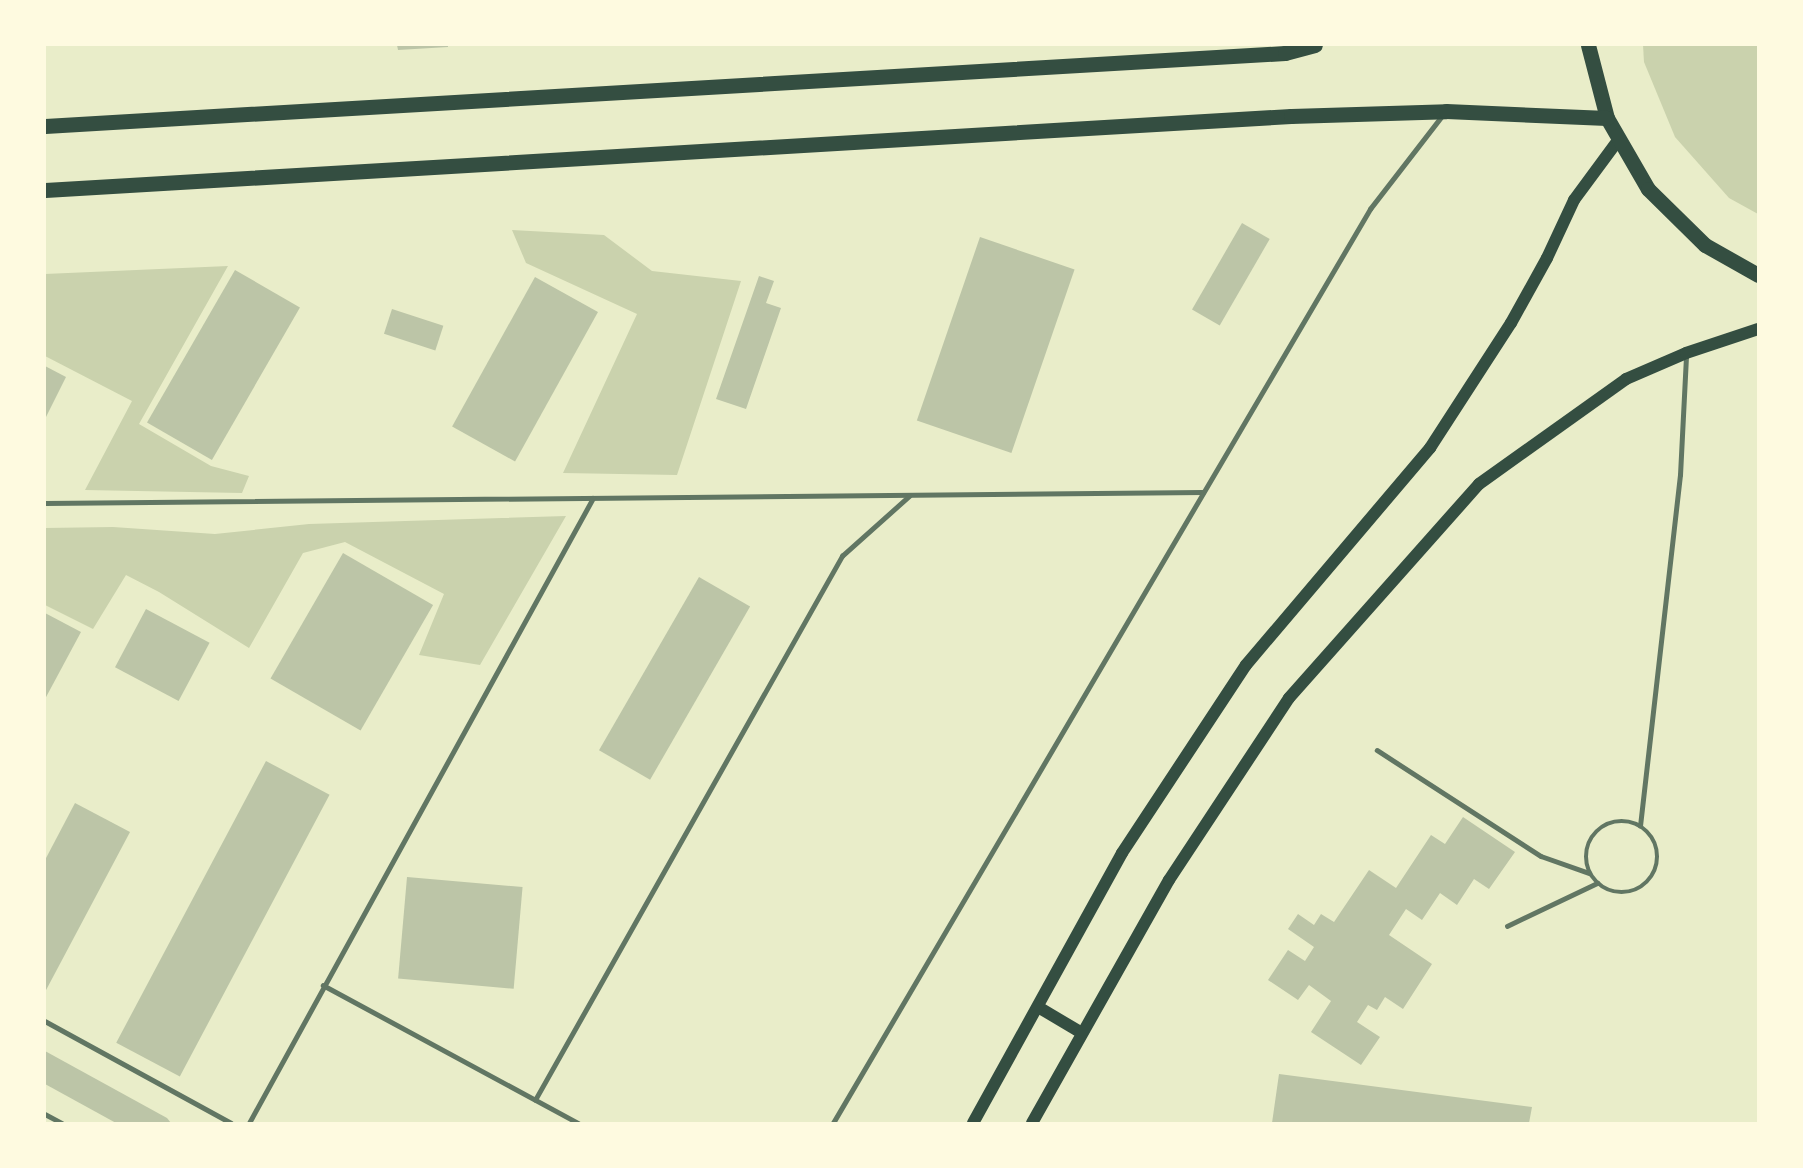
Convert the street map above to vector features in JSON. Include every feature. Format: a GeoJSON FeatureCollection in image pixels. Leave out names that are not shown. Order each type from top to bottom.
{"type":"FeatureCollection","features":[{"type":"Feature","properties":{"kind":"main road"},"geometry":{"type":"LineString","coordinates":[[45,126],[1285,53],[1315,45]]}},
{"type":"Feature","properties":{"kind":"main road"},"geometry":{"type":"LineString","coordinates":[[1588,45],[1607,118],[1648,189],[1705,245],[1758,275]]}},
{"type":"Feature","properties":{"kind":"main road"},"geometry":{"type":"LineString","coordinates":[[45,190],[1279,117],[1446,111],[1607,118]]}},
{"type":"Feature","properties":{"kind":"main road"},"geometry":{"type":"LineString","coordinates":[[973,1123],[1122,853],[1246,664],[1430,448],[1510,324],[1547,258],[1574,200],[1619,138]]}},
{"type":"Feature","properties":{"kind":"main road"},"geometry":{"type":"LineString","coordinates":[[1032,1123],[1169,880],[1289,698],[1479,484],[1626,379],[1686,353],[1758,329]]}},
{"type":"Feature","properties":{"kind":"main road"},"geometry":{"type":"LineString","coordinates":[[1038,1006],[1082,1033]]}},
{"type":"Feature","properties":{"kind":"lane"},"geometry":{"type":"LineString","coordinates":[[833,1123],[1370,210],[1446,111]]}},
{"type":"Feature","properties":{"kind":"lane"},"geometry":{"type":"LineString","coordinates":[[1640,826],[1680,476],[1686,353]]}},
{"type":"Feature","properties":{"kind":"lane"},"geometry":{"type":"LineString","coordinates":[[45,503],[1203,492]]}},
{"type":"Feature","properties":{"kind":"lane"},"geometry":{"type":"LineString","coordinates":[[535,1100],[842,556],[909,495]]}},
{"type":"Feature","properties":{"kind":"lane"},"geometry":{"type":"LineString","coordinates":[[249,1123],[593,498]]}},
{"type":"Feature","properties":{"kind":"lane"},"geometry":{"type":"LineString","coordinates":[[1377,750],[1540,856],[1589,873],[1607,890],[1625,892],[1642,887],[1651,878],[1658,855],[1655,843],[1640,826],[1618,821],[1598,831],[1587,850],[1589,873]]}},
{"type":"Feature","properties":{"kind":"lane"},"geometry":{"type":"LineString","coordinates":[[1506,926],[1597,883]]}},
{"type":"Feature","properties":{"kind":"lane"},"geometry":{"type":"LineString","coordinates":[[323,985],[578,1123]]}},
{"type":"Feature","properties":{"kind":"lane"},"geometry":{"type":"LineString","coordinates":[[45,1021],[231,1123]]}},
{"type":"Feature","properties":{"kind":"lane"},"geometry":{"type":"LineString","coordinates":[[45,1114],[62,1123]]}},
{"type":"Feature","properties":{"kind":"green space"},"geometry":{"type":"Polygon","coordinates":[[[1643,45],[1758,45],[1758,214],[1729,198],[1675,137],[1644,62],[1643,45]]]}},
{"type":"Feature","properties":{"kind":"green space"},"geometry":{"type":"Polygon","coordinates":[[[512,230],[604,235],[652,271],[741,281],[677,475],[563,473],[637,314],[526,263],[512,230]]]}},
{"type":"Feature","properties":{"kind":"green space"},"geometry":{"type":"Polygon","coordinates":[[[228,266],[139,424],[211,466],[249,476],[242,493],[85,490],[132,401],[45,356],[45,274],[228,266]]]}},
{"type":"Feature","properties":{"kind":"green space"},"geometry":{"type":"Polygon","coordinates":[[[566,516],[480,665],[419,655],[444,594],[345,542],[303,553],[249,648],[159,592],[126,575],[93,629],[45,605],[45,528],[113,527],[215,534],[309,524],[566,516]]]}},
{"type":"Feature","properties":{"kind":"building"},"geometry":{"type":"Polygon","coordinates":[[[397,45],[448,45],[448,47],[398,50],[397,45]]]}},
{"type":"Feature","properties":{"kind":"building"},"geometry":{"type":"Polygon","coordinates":[[[1242,223],[1270,239],[1220,326],[1192,310],[1242,223]]]}},
{"type":"Feature","properties":{"kind":"building"},"geometry":{"type":"Polygon","coordinates":[[[980,237],[1075,270],[1011,453],[917,420],[980,237]]]}},
{"type":"Feature","properties":{"kind":"building"},"geometry":{"type":"Polygon","coordinates":[[[235,270],[300,308],[212,460],[147,422],[235,270]]]}},
{"type":"Feature","properties":{"kind":"building"},"geometry":{"type":"Polygon","coordinates":[[[759,276],[774,281],[766,303],[781,308],[746,409],[716,399],[759,276]]]}},
{"type":"Feature","properties":{"kind":"building"},"geometry":{"type":"Polygon","coordinates":[[[535,277],[598,312],[515,461],[452,427],[535,277]]]}},
{"type":"Feature","properties":{"kind":"building"},"geometry":{"type":"Polygon","coordinates":[[[392,309],[443,326],[435,350],[384,334],[392,309]]]}},
{"type":"Feature","properties":{"kind":"building"},"geometry":{"type":"Polygon","coordinates":[[[45,366],[66,377],[45,419],[45,366]]]}},
{"type":"Feature","properties":{"kind":"building"},"geometry":{"type":"Polygon","coordinates":[[[343,553],[433,605],[361,731],[270,679],[343,553]]]}},
{"type":"Feature","properties":{"kind":"building"},"geometry":{"type":"Polygon","coordinates":[[[699,577],[750,606],[650,780],[599,750],[699,577]]]}},
{"type":"Feature","properties":{"kind":"building"},"geometry":{"type":"Polygon","coordinates":[[[146,609],[210,643],[179,701],[115,667],[146,609]]]}},
{"type":"Feature","properties":{"kind":"building"},"geometry":{"type":"Polygon","coordinates":[[[45,613],[81,632],[45,699],[45,613]]]}},
{"type":"Feature","properties":{"kind":"building"},"geometry":{"type":"Polygon","coordinates":[[[266,761],[330,795],[180,1076],[116,1043],[266,761]]]}},
{"type":"Feature","properties":{"kind":"building"},"geometry":{"type":"Polygon","coordinates":[[[75,803],[130,832],[45,992],[45,860],[75,803]]]}},
{"type":"Feature","properties":{"kind":"building"},"geometry":{"type":"Polygon","coordinates":[[[1463,817],[1515,852],[1489,889],[1474,879],[1457,905],[1440,893],[1422,920],[1406,909],[1389,935],[1432,964],[1403,1009],[1385,997],[1377,1010],[1368,1005],[1357,1022],[1380,1037],[1361,1065],[1311,1032],[1331,1001],[1309,985],[1298,1000],[1268,980],[1288,950],[1305,961],[1314,947],[1288,929],[1298,914],[1314,925],[1321,914],[1334,922],[1369,870],[1396,888],[1431,835],[1445,844],[1463,817]]]}},
{"type":"Feature","properties":{"kind":"building"},"geometry":{"type":"Polygon","coordinates":[[[407,877],[523,887],[514,989],[398,979],[407,877]]]}},
{"type":"Feature","properties":{"kind":"building"},"geometry":{"type":"Polygon","coordinates":[[[45,1051],[167,1118],[171,1123],[116,1123],[45,1084],[45,1051]]]}},
{"type":"Feature","properties":{"kind":"building"},"geometry":{"type":"Polygon","coordinates":[[[1279,1074],[1532,1107],[1529,1123],[1272,1123],[1279,1074]]]}}]}
